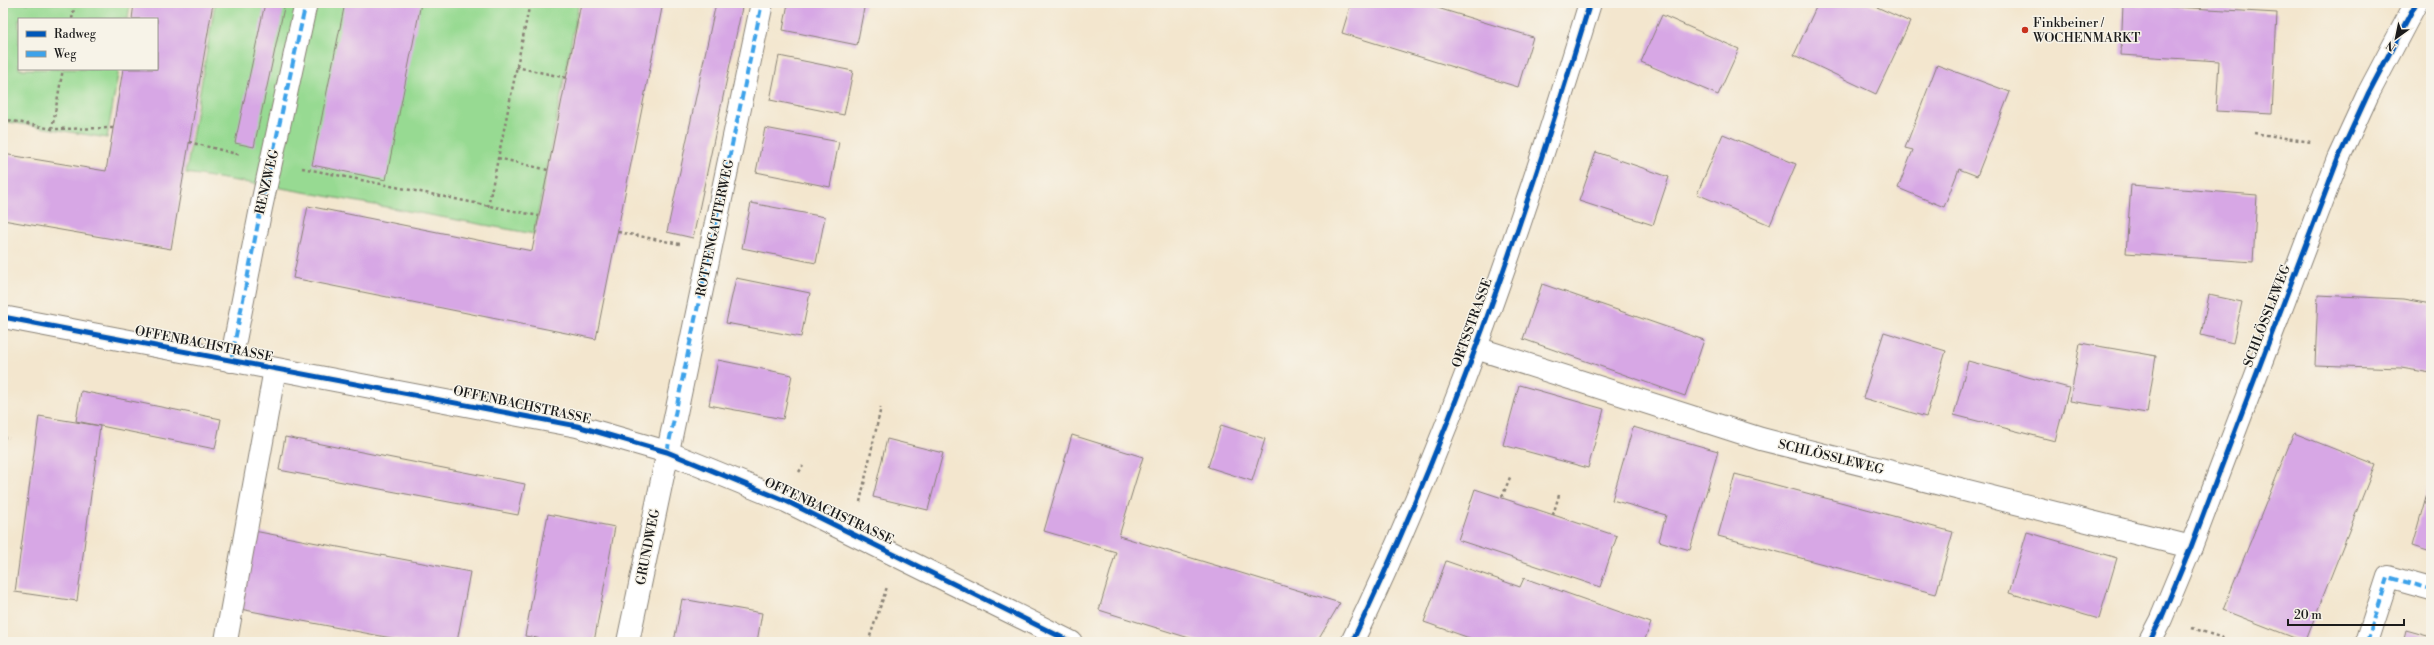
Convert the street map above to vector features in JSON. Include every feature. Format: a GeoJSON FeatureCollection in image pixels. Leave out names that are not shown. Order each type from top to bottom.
{"type":"FeatureCollection","features":[{"type":"Feature","properties":{"kind":"street","name":"RENZWEG"},"geometry":{"type":"LineString","coordinates":[[230,361],[261,208],[306,3]]}},
{"type":"Feature","properties":{"kind":"street","name":"ROTTENGATTERWEG"},"geometry":{"type":"LineString","coordinates":[[667,452],[762,3]]}},
{"type":"Feature","properties":{"kind":"street","name":"ORTSSTRASSE"},"geometry":{"type":"LineString","coordinates":[[1352,642],[1439,446],[1476,348],[1549,138],[1590,3]]}},
{"type":"Feature","properties":{"kind":"street","name":"SCHLÖSSLEWEG"},"geometry":{"type":"LineString","coordinates":[[2149,642],[2161,619],[2191,547],[2343,148],[2381,67],[2416,3]]}},
{"type":"Feature","properties":{"kind":"street"},"geometry":{"type":"LineString","coordinates":[[2426,3],[2431,6]]}},
{"type":"Feature","properties":{"kind":"street","name":"OFFENBACHSTRASSE"},"geometry":{"type":"LineString","coordinates":[[3,317],[577,426],[667,452],[786,501],[1071,642]]}},
{"type":"Feature","properties":{"kind":"street","name":"SCHLÖSSLEWEG"},"geometry":{"type":"LineString","coordinates":[[1476,348],[1761,439],[2191,547]]}},
{"type":"Feature","properties":{"kind":"street"},"geometry":{"type":"LineString","coordinates":[[226,641],[275,369]]}},
{"type":"Feature","properties":{"kind":"street","name":"GRUNDWEG"},"geometry":{"type":"LineString","coordinates":[[628,642],[667,452]]}},
{"type":"Feature","properties":{"kind":"street"},"geometry":{"type":"LineString","coordinates":[[2368,642],[2388,577],[2431,589]]}},
{"type":"Feature","properties":{"kind":"path"},"geometry":{"type":"LineString","coordinates":[[72,18],[75,3]]}},
{"type":"Feature","properties":{"kind":"path"},"geometry":{"type":"LineString","coordinates":[[488,207],[530,3]]}},
{"type":"Feature","properties":{"kind":"path"},"geometry":{"type":"LineString","coordinates":[[516,67],[567,78]]}},
{"type":"Feature","properties":{"kind":"path"},"geometry":{"type":"LineString","coordinates":[[52,129],[63,70]]}},
{"type":"Feature","properties":{"kind":"path"},"geometry":{"type":"LineString","coordinates":[[3,118],[52,129],[113,128]]}},
{"type":"Feature","properties":{"kind":"path"},"geometry":{"type":"LineString","coordinates":[[2254,132],[2343,148]]}},
{"type":"Feature","properties":{"kind":"path"},"geometry":{"type":"LineString","coordinates":[[498,158],[548,170]]}},
{"type":"Feature","properties":{"kind":"path"},"geometry":{"type":"LineString","coordinates":[[297,167],[488,207],[539,216]]}},
{"type":"Feature","properties":{"kind":"path"},"geometry":{"type":"LineString","coordinates":[[618,232],[710,250]]}},
{"type":"Feature","properties":{"kind":"path"},"geometry":{"type":"LineString","coordinates":[[853,534],[881,407]]}},
{"type":"Feature","properties":{"kind":"path"},"geometry":{"type":"LineString","coordinates":[[3,437],[9,438]]}},
{"type":"Feature","properties":{"kind":"path"},"geometry":{"type":"LineString","coordinates":[[1502,497],[1510,475]]}},
{"type":"Feature","properties":{"kind":"path"},"geometry":{"type":"LineString","coordinates":[[1553,515],[1559,495]]}},
{"type":"Feature","properties":{"kind":"path"},"geometry":{"type":"LineString","coordinates":[[868,642],[898,556]]}},
{"type":"Feature","properties":{"kind":"path"},"geometry":{"type":"LineString","coordinates":[[2161,619],[2235,642]]}},
{"type":"Feature","properties":{"kind":"green space"},"geometry":{"type":"Polygon","coordinates":[[[3,3],[130,3],[128,18],[18,18],[18,70],[119,70],[107,138],[3,121],[3,3]]]}},
{"type":"Feature","properties":{"kind":"green space"},"geometry":{"type":"Polygon","coordinates":[[[215,3],[579,3],[534,234],[287,189],[186,173],[215,3]]]}},
{"type":"Feature","properties":{"kind":"building"},"geometry":{"type":"Polygon","coordinates":[[[134,3],[213,3],[171,249],[3,220],[3,154],[106,171],[123,70],[158,70],[158,18],[132,18],[134,3]]]}},
{"type":"Feature","properties":{"kind":"building"},"geometry":{"type":"Polygon","coordinates":[[[265,3],[285,3],[254,147],[235,143],[265,3]]]}},
{"type":"Feature","properties":{"kind":"building"},"geometry":{"type":"Polygon","coordinates":[[[345,3],[421,3],[386,180],[312,165],[345,3]]]}},
{"type":"Feature","properties":{"kind":"building"},"geometry":{"type":"Polygon","coordinates":[[[581,3],[663,3],[596,339],[293,278],[308,206],[532,251],[581,3]]]}},
{"type":"Feature","properties":{"kind":"building"},"geometry":{"type":"Polygon","coordinates":[[[716,3],[743,3],[693,238],[667,232],[716,3]]]}},
{"type":"Feature","properties":{"kind":"building"},"geometry":{"type":"Polygon","coordinates":[[[788,3],[865,3],[857,45],[783,30],[788,3]]]}},
{"type":"Feature","properties":{"kind":"building"},"geometry":{"type":"Polygon","coordinates":[[[1351,3],[1421,3],[1533,37],[1518,87],[1342,33],[1351,3]]]}},
{"type":"Feature","properties":{"kind":"building"},"geometry":{"type":"Polygon","coordinates":[[[1818,3],[1868,3],[1910,22],[1876,94],[1794,55],[1818,3]]]}},
{"type":"Feature","properties":{"kind":"building"},"geometry":{"type":"Polygon","coordinates":[[[2123,4],[2277,13],[2272,114],[2216,111],[2219,61],[2121,55],[2123,4]]]}},
{"type":"Feature","properties":{"kind":"building"},"geometry":{"type":"Polygon","coordinates":[[[1662,15],[1739,49],[1718,95],[1641,62],[1662,15]]]}},
{"type":"Feature","properties":{"kind":"building"},"geometry":{"type":"Polygon","coordinates":[[[779,56],[853,71],[844,115],[770,100],[779,56]]]}},
{"type":"Feature","properties":{"kind":"building"},"geometry":{"type":"Polygon","coordinates":[[[1937,65],[2010,92],[1977,176],[1959,169],[1944,207],[1898,188],[1913,150],[1905,148],[1937,65]]]}},
{"type":"Feature","properties":{"kind":"building"},"geometry":{"type":"Polygon","coordinates":[[[765,128],[839,142],[830,187],[756,172],[765,128]]]}},
{"type":"Feature","properties":{"kind":"building"},"geometry":{"type":"Polygon","coordinates":[[[1723,134],[1796,164],[1770,225],[1697,194],[1723,134]]]}},
{"type":"Feature","properties":{"kind":"building"},"geometry":{"type":"Polygon","coordinates":[[[1596,152],[1669,177],[1653,225],[1579,201],[1596,152]]]}},
{"type":"Feature","properties":{"kind":"building"},"geometry":{"type":"Polygon","coordinates":[[[2131,185],[2257,195],[2253,262],[2126,253],[2131,185]]]}},
{"type":"Feature","properties":{"kind":"building"},"geometry":{"type":"Polygon","coordinates":[[[751,203],[825,217],[816,263],[742,248],[751,203]]]}},
{"type":"Feature","properties":{"kind":"building"},"geometry":{"type":"Polygon","coordinates":[[[736,278],[810,293],[801,337],[726,323],[736,278]]]}},
{"type":"Feature","properties":{"kind":"building"},"geometry":{"type":"Polygon","coordinates":[[[1542,284],[1704,340],[1685,396],[1523,339],[1542,284]]]}},
{"type":"Feature","properties":{"kind":"building"},"geometry":{"type":"Polygon","coordinates":[[[2209,295],[2242,302],[2233,343],[2201,335],[2209,295]]]}},
{"type":"Feature","properties":{"kind":"building"},"geometry":{"type":"Polygon","coordinates":[[[2318,295],[2403,299],[2431,304],[2431,373],[2401,368],[2315,365],[2318,295]]]}},
{"type":"Feature","properties":{"kind":"building"},"geometry":{"type":"Polygon","coordinates":[[[1884,332],[1946,351],[1926,417],[1863,398],[1884,332]]]}},
{"type":"Feature","properties":{"kind":"building"},"geometry":{"type":"Polygon","coordinates":[[[2080,343],[2156,356],[2147,413],[2070,401],[2080,343]]]}},
{"type":"Feature","properties":{"kind":"building"},"geometry":{"type":"Polygon","coordinates":[[[718,360],[792,375],[783,419],[709,405],[718,360]]]}},
{"type":"Feature","properties":{"kind":"building"},"geometry":{"type":"Polygon","coordinates":[[[1968,361],[2069,388],[2055,441],[1954,415],[1968,361]]]}},
{"type":"Feature","properties":{"kind":"building"},"geometry":{"type":"Polygon","coordinates":[[[1519,385],[1604,409],[1588,468],[1503,445],[1519,385]]]}},
{"type":"Feature","properties":{"kind":"building"},"geometry":{"type":"Polygon","coordinates":[[[81,391],[221,419],[215,449],[76,421],[81,391]]]}},
{"type":"Feature","properties":{"kind":"building"},"geometry":{"type":"Polygon","coordinates":[[[39,416],[100,426],[77,601],[15,592],[39,416]]]}},
{"type":"Feature","properties":{"kind":"building"},"geometry":{"type":"Polygon","coordinates":[[[1221,425],[1265,439],[1252,481],[1208,467],[1221,425]]]}},
{"type":"Feature","properties":{"kind":"building"},"geometry":{"type":"Polygon","coordinates":[[[1633,427],[1718,451],[1690,550],[1659,541],[1666,515],[1612,500],[1633,427]]]}},
{"type":"Feature","properties":{"kind":"building"},"geometry":{"type":"Polygon","coordinates":[[[2294,433],[2375,465],[2305,642],[2223,610],[2294,433]]]}},
{"type":"Feature","properties":{"kind":"building"},"geometry":{"type":"Polygon","coordinates":[[[1072,435],[1143,457],[1119,536],[1340,603],[1317,642],[1202,642],[1099,610],[1116,552],[1044,531],[1072,435]]]}},
{"type":"Feature","properties":{"kind":"building"},"geometry":{"type":"Polygon","coordinates":[[[285,437],[525,484],[518,515],[279,470],[285,437]]]}},
{"type":"Feature","properties":{"kind":"building"},"geometry":{"type":"Polygon","coordinates":[[[887,439],[943,453],[928,510],[873,497],[887,439]]]}},
{"type":"Feature","properties":{"kind":"building"},"geometry":{"type":"Polygon","coordinates":[[[1735,474],[1953,532],[1936,594],[1718,536],[1735,474]]]}},
{"type":"Feature","properties":{"kind":"building"},"geometry":{"type":"Polygon","coordinates":[[[2431,479],[2431,552],[2412,546],[2431,479]]]}},
{"type":"Feature","properties":{"kind":"building"},"geometry":{"type":"Polygon","coordinates":[[[1475,489],[1617,536],[1600,587],[1458,540],[1475,489]]]}},
{"type":"Feature","properties":{"kind":"building"},"geometry":{"type":"Polygon","coordinates":[[[548,514],[615,527],[594,642],[560,642],[525,636],[548,514]]]}},
{"type":"Feature","properties":{"kind":"building"},"geometry":{"type":"Polygon","coordinates":[[[254,531],[470,572],[457,642],[412,642],[240,609],[254,531]]]}},
{"type":"Feature","properties":{"kind":"building"},"geometry":{"type":"Polygon","coordinates":[[[2027,532],[2117,558],[2099,619],[2009,593],[2027,532]]]}},
{"type":"Feature","properties":{"kind":"building"},"geometry":{"type":"Polygon","coordinates":[[[1446,561],[1520,587],[1524,578],[1651,623],[1644,642],[1481,642],[1424,622],[1446,561]]]}},
{"type":"Feature","properties":{"kind":"building"},"geometry":{"type":"Polygon","coordinates":[[[682,599],[762,613],[757,642],[674,642],[682,599]]]}},
{"type":"Feature","properties":{"kind":"building"},"geometry":{"type":"Polygon","coordinates":[[[2406,630],[2431,637],[2431,642],[2403,642],[2406,630]]]}},
{"type":"Feature","properties":{"kind":"marked path"},"geometry":{"type":"LineString","coordinates":[[231,361],[261,208],[306,3]]}},
{"type":"Feature","properties":{"kind":"marked path"},"geometry":{"type":"LineString","coordinates":[[667,452],[762,3]]}},
{"type":"Feature","properties":{"kind":"marked path"},"geometry":{"type":"LineString","coordinates":[[2367,642],[2388,577],[2431,589]]}},
{"type":"Feature","properties":{"kind":"cycle path"},"geometry":{"type":"LineString","coordinates":[[1352,642],[1388,565],[1422,486],[1483,327],[1539,166],[1590,3]]}},
{"type":"Feature","properties":{"kind":"cycle path"},"geometry":{"type":"LineString","coordinates":[[2149,642],[2161,619],[2191,547],[2338,159],[2368,94],[2416,3]]}},
{"type":"Feature","properties":{"kind":"cycle path"},"geometry":{"type":"LineString","coordinates":[[3,317],[577,426],[667,452],[786,501],[1071,642]]}},
{"type":"Feature","properties":{"kind":"place","name":"Finkbeiner / WOCHENMARKT"},"geometry":{"type":"Point","coordinates":[2025,30]}}]}
